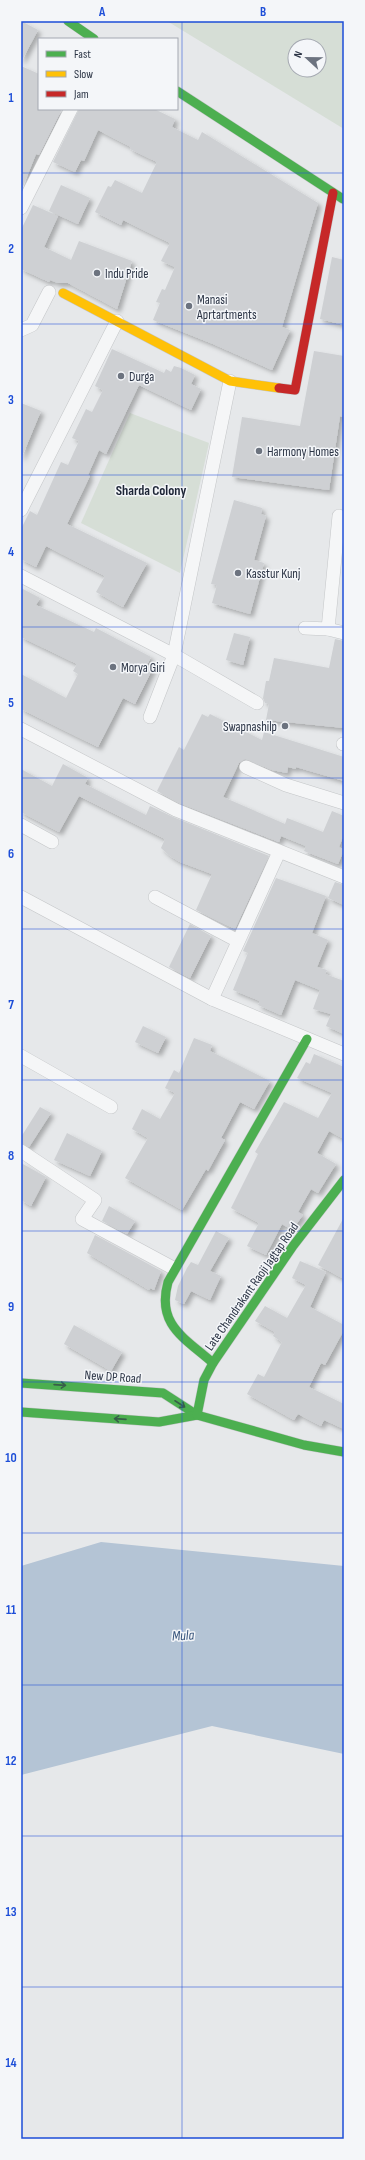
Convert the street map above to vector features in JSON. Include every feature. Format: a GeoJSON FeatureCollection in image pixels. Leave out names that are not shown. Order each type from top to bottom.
{"type":"FeatureCollection","features":[{"type":"Feature","properties":{"kind":"street"},"geometry":{"type":"LineString","coordinates":[[68,21],[93,38]]}},
{"type":"Feature","properties":{"kind":"street"},"geometry":{"type":"LineString","coordinates":[[178,93],[344,200]]}},
{"type":"Feature","properties":{"kind":"street"},"geometry":{"type":"LineString","coordinates":[[21,208],[70,110]]}},
{"type":"Feature","properties":{"kind":"street"},"geometry":{"type":"LineString","coordinates":[[63,293],[230,381],[294,390],[333,193]]}},
{"type":"Feature","properties":{"kind":"street"},"geometry":{"type":"LineString","coordinates":[[21,330],[32,325],[49,292]]}},
{"type":"Feature","properties":{"kind":"street"},"geometry":{"type":"LineString","coordinates":[[21,510],[117,321]]}},
{"type":"Feature","properties":{"kind":"street"},"geometry":{"type":"LineString","coordinates":[[150,717],[174,655],[230,381]]}},
{"type":"Feature","properties":{"kind":"street"},"geometry":{"type":"LineString","coordinates":[[328,630],[339,516]]}},
{"type":"Feature","properties":{"kind":"street"},"geometry":{"type":"LineString","coordinates":[[21,576],[174,655],[257,703]]}},
{"type":"Feature","properties":{"kind":"street"},"geometry":{"type":"LineString","coordinates":[[305,628],[344,633]]}},
{"type":"Feature","properties":{"kind":"street"},"geometry":{"type":"LineString","coordinates":[[21,729],[176,810],[344,877]]}},
{"type":"Feature","properties":{"kind":"street"},"geometry":{"type":"LineString","coordinates":[[246,767],[286,785],[344,803]]}},
{"type":"Feature","properties":{"kind":"street"},"geometry":{"type":"LineString","coordinates":[[21,825],[52,842]]}},
{"type":"Feature","properties":{"kind":"street"},"geometry":{"type":"LineString","coordinates":[[212,999],[279,852]]}},
{"type":"Feature","properties":{"kind":"street"},"geometry":{"type":"LineString","coordinates":[[21,897],[212,999],[344,1054]]}},
{"type":"Feature","properties":{"kind":"street"},"geometry":{"type":"LineString","coordinates":[[155,897],[238,941]]}},
{"type":"Feature","properties":{"kind":"street"},"geometry":{"type":"LineString","coordinates":[[213,1363],[171,1326],[162,1303],[173,1268],[190,1243],[307,1039]]}},
{"type":"Feature","properties":{"kind":"street"},"geometry":{"type":"LineString","coordinates":[[21,1056],[111,1107]]}},
{"type":"Feature","properties":{"kind":"street"},"geometry":{"type":"LineString","coordinates":[[21,1151],[95,1200],[82,1219],[173,1268]]}},
{"type":"Feature","properties":{"kind":"street","name":"Late Chandrakant Raoji Jagtap Road"},"geometry":{"type":"LineString","coordinates":[[196,1415],[204,1380],[213,1363],[293,1246],[344,1180]]}},
{"type":"Feature","properties":{"kind":"street","name":"New DP Road"},"geometry":{"type":"LineString","coordinates":[[21,1382],[163,1393],[196,1415],[304,1445],[344,1452]]}},
{"type":"Feature","properties":{"kind":"street","name":"New DP Road"},"geometry":{"type":"LineString","coordinates":[[21,1412],[159,1422],[196,1415]]}},
{"type":"Feature","properties":{"kind":"shaded area"},"geometry":{"type":"Polygon","coordinates":[[[167,21],[344,21],[344,129],[167,21]]]}},
{"type":"Feature","properties":{"kind":"shaded area"},"geometry":{"type":"Polygon","coordinates":[[[130,413],[209,443],[180,573],[81,523],[130,413]]]}},
{"type":"Feature","properties":{"kind":"water","name":"Mula"},"geometry":{"type":"Polygon","coordinates":[[[101,1542],[344,1566],[344,1754],[212,1726],[21,1775],[21,1566],[101,1542]]]}},
{"type":"Feature","properties":{"kind":"building"},"geometry":{"type":"Polygon","coordinates":[[[21,21],[38,30],[21,62],[21,21]]]}},
{"type":"Feature","properties":{"kind":"building"},"geometry":{"type":"Polygon","coordinates":[[[21,66],[38,74],[38,110],[62,110],[39,155],[36,154],[22,189],[21,66]]]}},
{"type":"Feature","properties":{"kind":"building"},"geometry":{"type":"Polygon","coordinates":[[[79,110],[156,110],[175,119],[172,127],[198,140],[202,132],[318,203],[282,327],[290,330],[272,370],[153,320],[160,303],[156,302],[162,289],[165,290],[175,267],[161,261],[170,243],[123,220],[121,225],[95,212],[108,186],[111,187],[115,180],[142,193],[157,162],[130,149],[131,147],[98,130],[84,161],[81,160],[75,172],[53,162],[79,110]]]}},
{"type":"Feature","properties":{"kind":"building"},"geometry":{"type":"Polygon","coordinates":[[[61,185],[90,198],[78,224],[49,211],[61,185]]]}},
{"type":"Feature","properties":{"kind":"building"},"geometry":{"type":"Polygon","coordinates":[[[33,205],[58,216],[44,247],[71,260],[79,241],[132,261],[117,309],[68,283],[58,283],[50,280],[49,282],[21,269],[21,230],[33,205]]]}},
{"type":"Feature","properties":{"kind":"building"},"geometry":{"type":"Polygon","coordinates":[[[332,257],[344,260],[344,325],[320,319],[332,257]]]}},
{"type":"Feature","properties":{"kind":"building"},"geometry":{"type":"Polygon","coordinates":[[[112,349],[164,373],[166,369],[171,372],[174,366],[181,368],[195,375],[191,384],[201,389],[191,410],[139,385],[106,454],[99,450],[88,475],[90,476],[67,524],[147,563],[123,607],[96,592],[105,576],[46,546],[36,567],[21,559],[21,529],[30,511],[37,515],[61,462],[68,465],[79,441],[72,438],[86,409],[92,412],[103,390],[95,386],[112,349]]]}},
{"type":"Feature","properties":{"kind":"building"},"geometry":{"type":"Polygon","coordinates":[[[314,351],[344,356],[344,405],[342,417],[340,416],[329,490],[232,477],[242,417],[300,426],[314,351]]]}},
{"type":"Feature","properties":{"kind":"building"},"geometry":{"type":"Polygon","coordinates":[[[21,403],[41,411],[21,459],[21,403]]]}},
{"type":"Feature","properties":{"kind":"building","name":"Kasstur Kunj"},"geometry":{"type":"Polygon","coordinates":[[[234,500],[262,508],[261,514],[266,516],[254,560],[264,563],[250,614],[212,603],[217,585],[211,584],[234,500]]]}},
{"type":"Feature","properties":{"kind":"building"},"geometry":{"type":"Polygon","coordinates":[[[21,588],[40,598],[36,605],[94,632],[96,628],[151,657],[147,665],[153,668],[135,704],[123,698],[98,747],[21,709],[21,674],[66,698],[78,674],[73,671],[77,664],[21,637],[21,588]]]}},
{"type":"Feature","properties":{"kind":"building"},"geometry":{"type":"Polygon","coordinates":[[[234,633],[250,637],[243,665],[226,660],[234,633]]]}},
{"type":"Feature","properties":{"kind":"building"},"geometry":{"type":"Polygon","coordinates":[[[335,639],[344,641],[344,728],[266,720],[269,704],[265,703],[263,698],[266,681],[269,681],[274,658],[329,668],[335,639]]]}},
{"type":"Feature","properties":{"kind":"building"},"geometry":{"type":"Polygon","coordinates":[[[202,714],[208,717],[210,714],[262,740],[264,732],[344,757],[344,781],[296,767],[296,769],[288,767],[287,773],[272,770],[245,759],[239,763],[223,797],[285,824],[287,818],[323,832],[332,811],[344,816],[344,834],[339,847],[344,850],[338,864],[304,851],[306,846],[281,836],[279,842],[179,803],[157,791],[179,747],[184,750],[202,714]]]}},
{"type":"Feature","properties":{"kind":"building"},"geometry":{"type":"Polygon","coordinates":[[[63,764],[88,778],[85,784],[146,815],[150,806],[173,817],[269,856],[235,929],[196,910],[212,874],[180,862],[170,856],[161,848],[165,839],[79,796],[59,832],[21,812],[21,769],[52,786],[63,764]]]}},
{"type":"Feature","properties":{"kind":"building"},"geometry":{"type":"Polygon","coordinates":[[[276,878],[326,896],[312,933],[328,940],[317,967],[327,970],[325,974],[344,981],[344,1034],[326,1026],[331,1014],[313,1009],[320,990],[295,980],[281,1015],[258,1005],[260,1001],[233,990],[248,953],[243,951],[276,878]]]}},
{"type":"Feature","properties":{"kind":"building"},"geometry":{"type":"Polygon","coordinates":[[[335,882],[344,885],[344,905],[328,898],[335,882]]]}},
{"type":"Feature","properties":{"kind":"building"},"geometry":{"type":"Polygon","coordinates":[[[190,924],[211,936],[190,978],[169,967],[190,924]]]}},
{"type":"Feature","properties":{"kind":"building"},"geometry":{"type":"Polygon","coordinates":[[[143,1026],[166,1037],[158,1053],[135,1042],[143,1026]]]}},
{"type":"Feature","properties":{"kind":"building"},"geometry":{"type":"Polygon","coordinates":[[[194,1038],[212,1045],[210,1051],[270,1081],[254,1109],[240,1102],[221,1138],[225,1140],[208,1171],[206,1169],[182,1210],[125,1178],[148,1138],[132,1129],[142,1109],[160,1119],[175,1093],[165,1088],[174,1070],[179,1073],[194,1038]]]}},
{"type":"Feature","properties":{"kind":"building"},"geometry":{"type":"Polygon","coordinates":[[[314,1054],[344,1067],[344,1139],[329,1131],[317,1153],[336,1164],[318,1193],[311,1189],[298,1212],[303,1215],[292,1230],[282,1224],[266,1255],[247,1246],[259,1223],[231,1208],[258,1154],[255,1152],[284,1102],[318,1118],[332,1093],[297,1078],[306,1062],[310,1064],[314,1054]]]}},
{"type":"Feature","properties":{"kind":"building"},"geometry":{"type":"Polygon","coordinates":[[[40,1107],[51,1113],[29,1147],[21,1143],[21,1137],[40,1107]]]}},
{"type":"Feature","properties":{"kind":"building"},"geometry":{"type":"Polygon","coordinates":[[[67,1133],[102,1151],[90,1176],[54,1160],[67,1133]]]}},
{"type":"Feature","properties":{"kind":"building"},"geometry":{"type":"Polygon","coordinates":[[[21,1163],[46,1177],[31,1206],[21,1200],[21,1163]]]}},
{"type":"Feature","properties":{"kind":"building"},"geometry":{"type":"Polygon","coordinates":[[[109,1206],[135,1221],[127,1234],[102,1221],[109,1206]]]}},
{"type":"Feature","properties":{"kind":"building"},"geometry":{"type":"Polygon","coordinates":[[[344,1217],[344,1279],[318,1265],[344,1217]]]}},
{"type":"Feature","properties":{"kind":"building"},"geometry":{"type":"Polygon","coordinates":[[[216,1231],[229,1238],[210,1271],[221,1276],[210,1300],[191,1291],[184,1304],[175,1300],[178,1286],[187,1268],[191,1262],[198,1265],[216,1231]]]}},
{"type":"Feature","properties":{"kind":"building"},"geometry":{"type":"Polygon","coordinates":[[[95,1235],[161,1271],[154,1290],[150,1288],[149,1290],[87,1253],[95,1235]]]}},
{"type":"Feature","properties":{"kind":"building"},"geometry":{"type":"Polygon","coordinates":[[[300,1261],[326,1272],[310,1307],[344,1325],[344,1330],[325,1365],[321,1363],[309,1387],[344,1404],[344,1429],[324,1420],[321,1426],[298,1414],[294,1420],[247,1394],[258,1374],[264,1377],[282,1342],[273,1336],[275,1332],[255,1321],[265,1306],[287,1318],[306,1285],[292,1278],[300,1261]]]}},
{"type":"Feature","properties":{"kind":"building"},"geometry":{"type":"Polygon","coordinates":[[[74,1325],[122,1352],[111,1371],[64,1344],[74,1325]]]}},
{"type":"Feature","properties":{"kind":"traffic: fast"},"geometry":{"type":"LineString","coordinates":[[68,21],[93,38]]}},
{"type":"Feature","properties":{"kind":"traffic: fast"},"geometry":{"type":"LineString","coordinates":[[178,92],[343,199]]}},
{"type":"Feature","properties":{"kind":"traffic: fast"},"geometry":{"type":"LineString","coordinates":[[213,1363],[183,1338],[170,1320],[166,1309],[165,1297],[168,1282],[307,1039]]}},
{"type":"Feature","properties":{"kind":"traffic: fast"},"geometry":{"type":"LineString","coordinates":[[197,1415],[204,1380],[213,1363],[293,1246],[344,1180]]}},
{"type":"Feature","properties":{"kind":"traffic: fast"},"geometry":{"type":"LineString","coordinates":[[21,1383],[163,1393],[197,1415],[304,1445],[344,1452]]}},
{"type":"Feature","properties":{"kind":"traffic: fast"},"geometry":{"type":"LineString","coordinates":[[21,1412],[159,1422],[197,1415]]}},
{"type":"Feature","properties":{"kind":"traffic: slow"},"geometry":{"type":"LineString","coordinates":[[63,293],[230,381],[279,388]]}},
{"type":"Feature","properties":{"kind":"traffic: jam"},"geometry":{"type":"LineString","coordinates":[[279,388],[295,390],[333,193]]}},
{"type":"Feature","properties":{"kind":"place","name":"Indu Pride"},"geometry":{"type":"Point","coordinates":[97,273]}},
{"type":"Feature","properties":{"kind":"place","name":"Manasi Aprtartments"},"geometry":{"type":"Point","coordinates":[189,306]}},
{"type":"Feature","properties":{"kind":"place","name":"Durga"},"geometry":{"type":"Point","coordinates":[121,376]}},
{"type":"Feature","properties":{"kind":"place","name":"Harmony Homes"},"geometry":{"type":"Point","coordinates":[259,451]}},
{"type":"Feature","properties":{"kind":"place","name":"Kasstur Kunj"},"geometry":{"type":"Point","coordinates":[238,573]}},
{"type":"Feature","properties":{"kind":"place","name":"Morya Giri"},"geometry":{"type":"Point","coordinates":[113,667]}},
{"type":"Feature","properties":{"kind":"place","name":"Swapnashilp"},"geometry":{"type":"Point","coordinates":[285,726]}},
{"type":"Feature","properties":{"kind":"district","name":"Sharda Colony"},"geometry":{"type":"Point","coordinates":[151,490]}}]}
